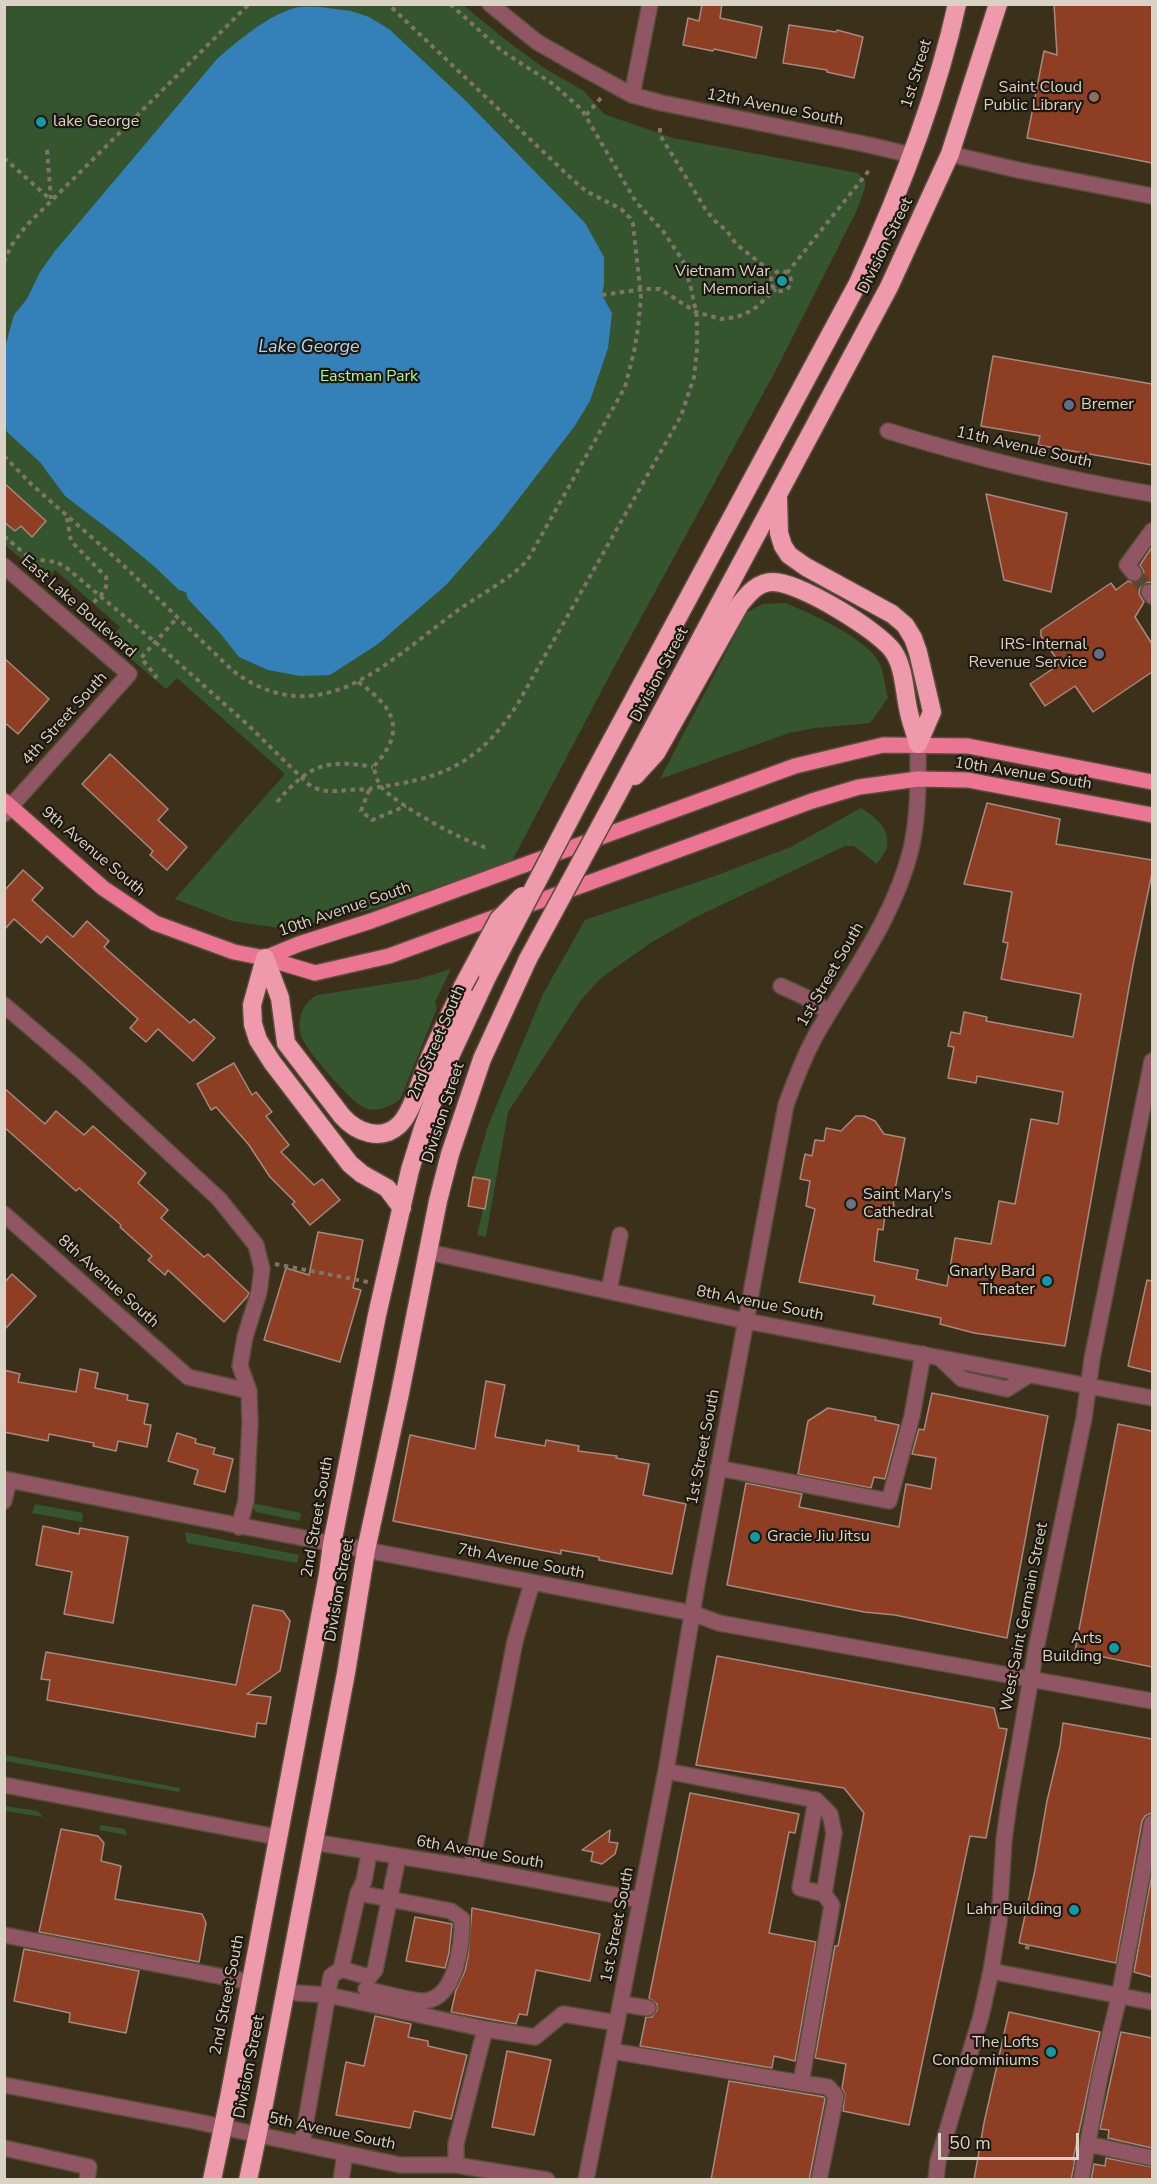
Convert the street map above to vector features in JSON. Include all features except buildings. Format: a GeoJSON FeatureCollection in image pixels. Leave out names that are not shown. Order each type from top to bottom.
{"type":"FeatureCollection","features":[{"type":"Feature","properties":{"kind":"highway"},"geometry":{"type":"LineString","coordinates":[[950,154],[998,4]]}},
{"type":"Feature","properties":{"kind":"highway","name":"1st Street"},"geometry":{"type":"LineString","coordinates":[[911,155],[938,74],[954,5]]}},
{"type":"Feature","properties":{"kind":"highway","name":"Division Street"},"geometry":{"type":"LineString","coordinates":[[248,2180],[346,1673],[366,1550],[428,1252],[450,1154],[467,1099],[491,1038],[528,959],[889,286],[950,154]]}},
{"type":"Feature","properties":{"kind":"highway","name":"Division Street"},"geometry":{"type":"LineString","coordinates":[[534,884],[858,282],[885,224],[911,155]]}},
{"type":"Feature","properties":{"kind":"highway"},"geometry":{"type":"LineString","coordinates":[[777,496],[778,533],[789,555],[806,567],[892,614],[905,625],[913,638],[932,712],[918,744]]}},
{"type":"Feature","properties":{"kind":"highway"},"geometry":{"type":"LineString","coordinates":[[616,797],[656,753],[740,604],[752,589],[771,582],[799,589],[856,620],[884,640],[900,665],[908,710],[918,744]]}},
{"type":"Feature","properties":{"kind":"highway"},"geometry":{"type":"LineString","coordinates":[[264,958],[280,998],[286,1043],[350,1125],[363,1132],[378,1134],[389,1131],[400,1125],[408,1112],[429,1059],[463,986],[499,919],[534,884]]}},
{"type":"Feature","properties":{"kind":"highway","name":"2nd Street South"},"geometry":{"type":"LineString","coordinates":[[212,2180],[332,1544],[375,1325],[410,1170],[451,1055],[534,884]]}},
{"type":"Feature","properties":{"kind":"highway"},"geometry":{"type":"LineString","coordinates":[[264,958],[252,1005],[253,1024],[258,1040],[272,1062],[350,1164],[362,1174],[387,1188],[402,1208]]}},
{"type":"Feature","properties":{"kind":"main road","name":"10th Avenue South"},"geometry":{"type":"LineString","coordinates":[[264,958],[795,766],[883,745],[968,746],[1152,782]]}},
{"type":"Feature","properties":{"kind":"main road","name":"10th Avenue South"},"geometry":{"type":"LineString","coordinates":[[264,958],[315,973],[388,956],[812,801],[860,787],[918,779],[969,780],[1152,815]]}},
{"type":"Feature","properties":{"kind":"main road","name":"9th Avenue South"},"geometry":{"type":"LineString","coordinates":[[7,807],[103,888],[154,923],[234,952],[264,958]]}},
{"type":"Feature","properties":{"kind":"street","name":"12th Avenue South"},"geometry":{"type":"LineString","coordinates":[[490,4],[537,42],[632,95],[911,155]]}},
{"type":"Feature","properties":{"kind":"street"},"geometry":{"type":"LineString","coordinates":[[632,95],[650,4]]}},
{"type":"Feature","properties":{"kind":"street"},"geometry":{"type":"LineString","coordinates":[[950,154],[1018,170],[1152,196]]}},
{"type":"Feature","properties":{"kind":"street","name":"11th Avenue South"},"geometry":{"type":"LineString","coordinates":[[888,431],[978,457],[1101,485],[1152,494]]}},
{"type":"Feature","properties":{"kind":"street"},"geometry":{"type":"LineString","coordinates":[[1134,573],[1127,565],[1152,531]]}},
{"type":"Feature","properties":{"kind":"street","name":"East Lake Boulevard"},"geometry":{"type":"LineString","coordinates":[[4,566],[129,674]]}},
{"type":"Feature","properties":{"kind":"street","name":"4th Street South"},"geometry":{"type":"LineString","coordinates":[[7,807],[129,674]]}},
{"type":"Feature","properties":{"kind":"street","name":"1st Street South"},"geometry":{"type":"LineString","coordinates":[[586,2180],[666,1771],[718,1468],[786,1105],[800,1068],[883,922],[901,882],[911,849],[917,814],[918,744]]}},
{"type":"Feature","properties":{"kind":"street"},"geometry":{"type":"LineString","coordinates":[[781,986],[830,1012]]}},
{"type":"Feature","properties":{"kind":"street"},"geometry":{"type":"LineString","coordinates":[[4,1005],[80,1070],[219,1199],[256,1245],[262,1269],[259,1292],[245,1337],[240,1366],[249,1391],[250,1423],[246,1501],[239,1527]]}},
{"type":"Feature","properties":{"kind":"street","name":"West Saint Germain Street"},"geometry":{"type":"LineString","coordinates":[[936,2180],[941,2151],[981,2016],[991,1971],[999,1922],[1004,1840],[1009,1803],[1031,1678],[1084,1418],[1087,1385],[1149,1096],[1152,1061]]}},
{"type":"Feature","properties":{"kind":"street","name":"8th Avenue South"},"geometry":{"type":"LineString","coordinates":[[4,1214],[188,1377],[249,1391]]}},
{"type":"Feature","properties":{"kind":"street"},"geometry":{"type":"LineString","coordinates":[[609,1291],[620,1234]]}},
{"type":"Feature","properties":{"kind":"street","name":"8th Avenue South"},"geometry":{"type":"LineString","coordinates":[[428,1252],[746,1321],[1152,1398]]}},
{"type":"Feature","properties":{"kind":"street"},"geometry":{"type":"LineString","coordinates":[[718,1468],[889,1501],[912,1416],[923,1354]]}},
{"type":"Feature","properties":{"kind":"street"},"geometry":{"type":"LineString","coordinates":[[4,1501],[7,1480]]}},
{"type":"Feature","properties":{"kind":"street","name":"7th Avenue South"},"geometry":{"type":"LineString","coordinates":[[7,1480],[239,1527],[692,1613],[719,1623],[1152,1701]]}},
{"type":"Feature","properties":{"kind":"street"},"geometry":{"type":"LineString","coordinates":[[471,1868],[515,1641],[532,1583]]}},
{"type":"Feature","properties":{"kind":"street"},"geometry":{"type":"LineString","coordinates":[[666,1771],[816,1800],[831,1814],[834,1833],[824,1894]]}},
{"type":"Feature","properties":{"kind":"street"},"geometry":{"type":"LineString","coordinates":[[4,1785],[277,1837]]}},
{"type":"Feature","properties":{"kind":"street"},"geometry":{"type":"LineString","coordinates":[[801,2083],[832,1905],[824,1894],[800,1888],[816,1800]]}},
{"type":"Feature","properties":{"kind":"street"},"geometry":{"type":"LineString","coordinates":[[1082,2180],[1100,2076],[1119,1997],[1152,1823]]}},
{"type":"Feature","properties":{"kind":"street","name":"6th Avenue South"},"geometry":{"type":"LineString","coordinates":[[313,1842],[471,1868],[641,1900]]}},
{"type":"Feature","properties":{"kind":"street"},"geometry":{"type":"LineString","coordinates":[[302,2144],[331,1976],[341,1969],[369,1853]]}},
{"type":"Feature","properties":{"kind":"street"},"geometry":{"type":"LineString","coordinates":[[366,1989],[375,1970],[398,1857]]}},
{"type":"Feature","properties":{"kind":"street"},"geometry":{"type":"LineString","coordinates":[[285,1990],[328,1995],[366,1989],[425,2001],[439,1996],[452,1981],[462,1933],[462,1919],[452,1911],[358,1893]]}},
{"type":"Feature","properties":{"kind":"street"},"geometry":{"type":"LineString","coordinates":[[4,1935],[250,1982]]}},
{"type":"Feature","properties":{"kind":"street"},"geometry":{"type":"LineString","coordinates":[[341,1969],[366,1989],[485,2029],[535,2037],[563,2014],[617,2024]]}},
{"type":"Feature","properties":{"kind":"street"},"geometry":{"type":"LineString","coordinates":[[991,1971],[1152,2002]]}},
{"type":"Feature","properties":{"kind":"street"},"geometry":{"type":"LineString","coordinates":[[622,2004],[648,2008]]}},
{"type":"Feature","properties":{"kind":"street"},"geometry":{"type":"LineString","coordinates":[[456,2165],[456,2144],[485,2029]]}},
{"type":"Feature","properties":{"kind":"street"},"geometry":{"type":"LineString","coordinates":[[612,2051],[828,2087],[836,2096],[819,2180]]}},
{"type":"Feature","properties":{"kind":"street","name":"5th Avenue South"},"geometry":{"type":"LineString","coordinates":[[4,2085],[222,2127],[400,2165],[456,2165],[547,2180]]}},
{"type":"Feature","properties":{"kind":"street"},"geometry":{"type":"LineString","coordinates":[[1088,2144],[1152,2158]]}},
{"type":"Feature","properties":{"kind":"street"},"geometry":{"type":"LineString","coordinates":[[4,2148],[89,2167],[87,2180]]}},
{"type":"Feature","properties":{"kind":"street"},"geometry":{"type":"LineString","coordinates":[[341,2180],[345,2154]]}},
{"type":"Feature","properties":{"kind":"path"},"geometry":{"type":"LineString","coordinates":[[4,262],[16,238],[51,200],[249,4]]}},
{"type":"Feature","properties":{"kind":"path"},"geometry":{"type":"LineString","coordinates":[[4,456],[66,517],[121,563],[233,671],[266,691],[291,697],[336,691],[358,682],[464,605],[506,580],[527,561],[625,387],[634,352],[641,297],[635,232],[626,214],[615,205],[586,191],[574,181],[388,4]]}},
{"type":"Feature","properties":{"kind":"path"},"geometry":{"type":"LineString","coordinates":[[4,536],[30,559],[63,565],[155,642],[248,725],[312,788],[322,791],[369,790],[418,781],[451,768],[479,752],[508,718],[681,416],[694,377],[697,349],[696,312],[682,261],[663,231],[636,202],[586,116],[553,84],[502,51],[450,4]]}},
{"type":"Feature","properties":{"kind":"path"},"geometry":{"type":"LineString","coordinates":[[586,116],[601,98]]}},
{"type":"Feature","properties":{"kind":"path"},"geometry":{"type":"LineString","coordinates":[[660,128],[660,135],[706,210],[736,244],[774,274]]}},
{"type":"Feature","properties":{"kind":"path"},"geometry":{"type":"LineString","coordinates":[[47,150],[51,200]]}},
{"type":"Feature","properties":{"kind":"path"},"geometry":{"type":"LineString","coordinates":[[4,158],[51,200]]}},
{"type":"Feature","properties":{"kind":"path"},"geometry":{"type":"LineString","coordinates":[[787,273],[871,168]]}},
{"type":"Feature","properties":{"kind":"path"},"geometry":{"type":"LineString","coordinates":[[781,271],[787,273],[791,282],[789,287],[784,290],[776,289],[772,283],[774,274],[781,271]]}},
{"type":"Feature","properties":{"kind":"path"},"geometry":{"type":"LineString","coordinates":[[602,294],[660,289],[696,312],[721,319],[753,310],[776,289]]}},
{"type":"Feature","properties":{"kind":"path"},"geometry":{"type":"LineString","coordinates":[[66,517],[71,541],[106,577],[108,584],[93,603]]}},
{"type":"Feature","properties":{"kind":"path"},"geometry":{"type":"LineString","coordinates":[[154,678],[156,676],[141,658],[177,618]]}},
{"type":"Feature","properties":{"kind":"path"},"geometry":{"type":"LineString","coordinates":[[358,682],[382,700],[389,709],[393,722],[394,732],[390,744],[373,767]]}},
{"type":"Feature","properties":{"kind":"path"},"geometry":{"type":"LineString","coordinates":[[277,802],[300,777],[324,765],[349,762],[373,767]]}},
{"type":"Feature","properties":{"kind":"path"},"geometry":{"type":"LineString","coordinates":[[373,767],[381,787],[391,796],[453,834],[487,848]]}},
{"type":"Feature","properties":{"kind":"path"},"geometry":{"type":"LineString","coordinates":[[369,790],[361,811],[372,820],[407,806]]}},
{"type":"Feature","properties":{"kind":"path"},"geometry":{"type":"LineString","coordinates":[[260,1261],[370,1282]]}},
{"type":"Feature","properties":{"kind":"green space","name":"Eastman Park"},"geometry":{"type":"Polygon","coordinates":[[[5,5],[463,5],[544,68],[584,91],[604,114],[673,138],[858,173],[865,181],[865,188],[856,212],[776,370],[613,669],[512,861],[377,908],[301,926],[279,928],[232,921],[175,899],[285,774],[177,678],[166,689],[109,640],[120,627],[55,570],[47,580],[5,545],[5,5]]]}},
{"type":"Feature","properties":{"kind":"green space"},"geometry":{"type":"Polygon","coordinates":[[[785,603],[837,627],[872,653],[881,666],[888,698],[870,723],[789,733],[660,779],[747,612],[763,604],[785,603]]]}},
{"type":"Feature","properties":{"kind":"green space"},"geometry":{"type":"Polygon","coordinates":[[[861,808],[880,823],[886,834],[886,849],[877,864],[854,846],[845,846],[694,918],[652,942],[601,978],[581,1000],[508,1112],[486,1237],[477,1235],[490,1180],[473,1177],[488,1126],[543,994],[585,920],[715,876],[791,847],[861,808]]]}},
{"type":"Feature","properties":{"kind":"green space"},"geometry":{"type":"Polygon","coordinates":[[[451,969],[435,1002],[437,1008],[401,1098],[391,1105],[372,1110],[361,1106],[333,1080],[301,1036],[300,1022],[303,1009],[312,998],[318,995],[418,979],[451,969]]]}},
{"type":"Feature","properties":{"kind":"green space"},"geometry":{"type":"Polygon","coordinates":[[[252,1503],[301,1513],[300,1521],[256,1512],[251,1506],[252,1503]]]}},
{"type":"Feature","properties":{"kind":"green space"},"geometry":{"type":"Polygon","coordinates":[[[35,1504],[83,1513],[82,1522],[32,1513],[35,1504]]]}},
{"type":"Feature","properties":{"kind":"green space"},"geometry":{"type":"Polygon","coordinates":[[[185,1532],[299,1555],[297,1563],[187,1543],[185,1532]]]}},
{"type":"Feature","properties":{"kind":"green space"},"geometry":{"type":"Polygon","coordinates":[[[5,1755],[180,1788],[179,1792],[5,1761],[5,1755]]]}},
{"type":"Feature","properties":{"kind":"green space"},"geometry":{"type":"Polygon","coordinates":[[[4,1806],[38,1811],[43,1817],[5,1811],[4,1806]]]}},
{"type":"Feature","properties":{"kind":"green space"},"geometry":{"type":"Polygon","coordinates":[[[101,1825],[125,1829],[127,1835],[99,1830],[101,1825]]]}},
{"type":"Feature","properties":{"kind":"water","name":"Lake George"},"geometry":{"type":"Polygon","coordinates":[[[297,7],[351,11],[369,17],[389,29],[466,101],[585,223],[604,257],[602,295],[612,313],[608,348],[590,401],[574,427],[497,527],[446,585],[378,644],[330,675],[300,676],[268,670],[239,657],[188,599],[186,592],[179,590],[120,538],[65,496],[40,462],[7,432],[4,417],[5,347],[14,315],[27,299],[40,272],[55,251],[217,59],[271,18],[297,7]]]}},
{"type":"Feature","properties":{"kind":"tunnel"},"geometry":{"type":"LineString","coordinates":[[1134,573],[1149,592]]}},
{"type":"Feature","properties":{"kind":"place","name":"Saint Cloud Public Library"},"geometry":{"type":"Point","coordinates":[1094,97]}},
{"type":"Feature","properties":{"kind":"place","name":"lake George"},"geometry":{"type":"Point","coordinates":[41,122]}},
{"type":"Feature","properties":{"kind":"place","name":"Vietnam War Memorial"},"geometry":{"type":"Point","coordinates":[782,281]}},
{"type":"Feature","properties":{"kind":"place","name":"Bremer"},"geometry":{"type":"Point","coordinates":[1069,405]}},
{"type":"Feature","properties":{"kind":"place","name":"IRS-Internal Revenue Service"},"geometry":{"type":"Point","coordinates":[1099,654]}},
{"type":"Feature","properties":{"kind":"place","name":"Saint Mary's Cathedral"},"geometry":{"type":"Point","coordinates":[851,1204]}},
{"type":"Feature","properties":{"kind":"place","name":"Gnarly Bard Theater"},"geometry":{"type":"Point","coordinates":[1047,1281]}},
{"type":"Feature","properties":{"kind":"place","name":"Gracie Jiu Jitsu"},"geometry":{"type":"Point","coordinates":[755,1537]}},
{"type":"Feature","properties":{"kind":"place","name":"Arts Building"},"geometry":{"type":"Point","coordinates":[1114,1648]}},
{"type":"Feature","properties":{"kind":"place","name":"Lahr Building"},"geometry":{"type":"Point","coordinates":[1074,1910]}},
{"type":"Feature","properties":{"kind":"place","name":"The Lofts Condominiums"},"geometry":{"type":"Point","coordinates":[1051,2052]}}]}
